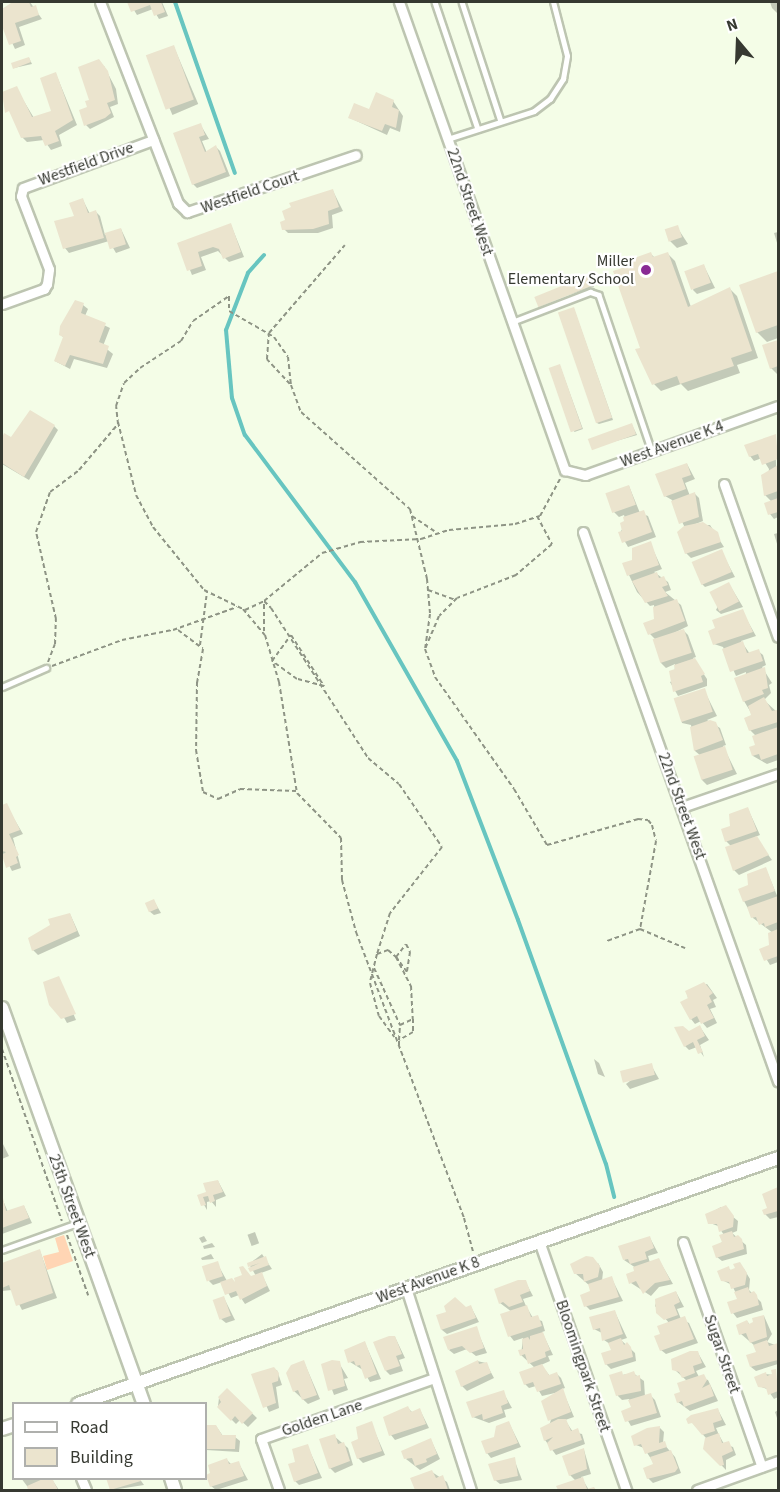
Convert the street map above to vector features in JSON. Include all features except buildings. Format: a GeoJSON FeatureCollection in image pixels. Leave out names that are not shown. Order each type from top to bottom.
{"type":"FeatureCollection","features":[{"type":"Feature","properties":{"kind":"street","name":"Westfield Drive"},"geometry":{"type":"LineString","coordinates":[[2,304],[44,289],[48,284],[49,269],[21,196],[23,188],[153,140],[100,2]]}},
{"type":"Feature","properties":{"kind":"street","name":"22nd Street West"},"geometry":{"type":"LineString","coordinates":[[399,2],[565,470]]}},
{"type":"Feature","properties":{"kind":"street","name":"Westfield Court"},"geometry":{"type":"LineString","coordinates":[[153,140],[178,202],[187,212],[356,155]]}},
{"type":"Feature","properties":{"kind":"street","name":"West Avenue K 4"},"geometry":{"type":"LineString","coordinates":[[565,470],[585,476],[778,406]]}},
{"type":"Feature","properties":{"kind":"street"},"geometry":{"type":"LineString","coordinates":[[724,483],[778,637]]}},
{"type":"Feature","properties":{"kind":"street","name":"22nd Street West"},"geometry":{"type":"LineString","coordinates":[[583,532],[778,1081]]}},
{"type":"Feature","properties":{"kind":"street"},"geometry":{"type":"LineString","coordinates":[[682,807],[778,774]]}},
{"type":"Feature","properties":{"kind":"street","name":"25th Street West"},"geometry":{"type":"LineString","coordinates":[[2,1008],[143,1402]]}},
{"type":"Feature","properties":{"kind":"street","name":"West Avenue K 8"},"geometry":{"type":"LineString","coordinates":[[84,1402],[778,1158]]}},
{"type":"Feature","properties":{"kind":"street","name":"Bloomingpark Street"},"geometry":{"type":"LineString","coordinates":[[539,1241],[626,1491]]}},
{"type":"Feature","properties":{"kind":"street","name":"Sugar Street"},"geometry":{"type":"LineString","coordinates":[[683,1242],[762,1467]]}},
{"type":"Feature","properties":{"kind":"street"},"geometry":{"type":"LineString","coordinates":[[406,1288],[471,1491]]}},
{"type":"Feature","properties":{"kind":"street","name":"Golden Lane"},"geometry":{"type":"LineString","coordinates":[[279,1491],[261,1439],[435,1378]]}},
{"type":"Feature","properties":{"kind":"street"},"geometry":{"type":"LineString","coordinates":[[697,1491],[778,1461]]}},
{"type":"Feature","properties":{"kind":"lane"},"geometry":{"type":"LineString","coordinates":[[435,2],[478,129]]}},
{"type":"Feature","properties":{"kind":"lane"},"geometry":{"type":"LineString","coordinates":[[462,2],[501,121]]}},
{"type":"Feature","properties":{"kind":"lane"},"geometry":{"type":"LineString","coordinates":[[448,139],[534,111],[550,99],[563,79],[567,56],[553,2]]}},
{"type":"Feature","properties":{"kind":"lane"},"geometry":{"type":"LineString","coordinates":[[512,322],[590,292],[598,295],[652,452]]}},
{"type":"Feature","properties":{"kind":"lane"},"geometry":{"type":"LineString","coordinates":[[2,687],[46,668]]}},
{"type":"Feature","properties":{"kind":"lane"},"geometry":{"type":"LineString","coordinates":[[2,1250],[78,1223]]}},
{"type":"Feature","properties":{"kind":"path"},"geometry":{"type":"LineString","coordinates":[[292,387],[267,359],[269,333],[345,244]]}},
{"type":"Feature","properties":{"kind":"path"},"geometry":{"type":"LineString","coordinates":[[264,633],[244,610],[207,592],[179,564],[136,495],[116,406],[124,383],[181,341],[193,321],[229,296],[228,311],[269,333],[288,357],[292,387],[301,412],[314,426],[378,478],[412,516],[435,532]]}},
{"type":"Feature","properties":{"kind":"path"},"geometry":{"type":"LineString","coordinates":[[46,668],[55,644],[56,619],[36,532],[39,519],[50,492],[80,470],[118,422]]}},
{"type":"Feature","properties":{"kind":"path"},"geometry":{"type":"LineString","coordinates":[[244,610],[264,601],[322,553],[360,542],[419,539],[435,532],[515,524],[537,516],[565,470]]}},
{"type":"Feature","properties":{"kind":"path"},"geometry":{"type":"LineString","coordinates":[[412,516],[419,539],[428,590],[430,614],[425,649],[435,677],[514,789],[547,845],[638,819],[648,819],[656,841],[640,929]]}},
{"type":"Feature","properties":{"kind":"path"},"geometry":{"type":"LineString","coordinates":[[425,649],[439,616],[455,600],[516,575],[552,544],[537,516]]}},
{"type":"Feature","properties":{"kind":"path"},"geometry":{"type":"LineString","coordinates":[[428,590],[455,600]]}},
{"type":"Feature","properties":{"kind":"path"},"geometry":{"type":"LineString","coordinates":[[200,645],[206,616],[207,592]]}},
{"type":"Feature","properties":{"kind":"path"},"geometry":{"type":"LineString","coordinates":[[264,601],[264,633],[272,661],[296,791],[341,838],[342,880],[399,1048],[464,1218],[476,1263]]}},
{"type":"Feature","properties":{"kind":"path"},"geometry":{"type":"LineString","coordinates":[[264,601],[291,635],[368,758],[399,784],[442,847],[390,913],[370,983],[379,1016],[398,1041]]}},
{"type":"Feature","properties":{"kind":"path"},"geometry":{"type":"LineString","coordinates":[[46,668],[122,640],[173,630],[206,616],[239,607]]}},
{"type":"Feature","properties":{"kind":"path"},"geometry":{"type":"LineString","coordinates":[[173,630],[190,636],[203,649],[197,682],[196,750],[203,792],[218,799],[240,789],[296,791]]}},
{"type":"Feature","properties":{"kind":"path"},"geometry":{"type":"LineString","coordinates":[[272,661],[291,635]]}},
{"type":"Feature","properties":{"kind":"path"},"geometry":{"type":"LineString","coordinates":[[272,661],[297,679],[324,686]]}},
{"type":"Feature","properties":{"kind":"path"},"geometry":{"type":"LineString","coordinates":[[605,942],[640,929],[685,948]]}},
{"type":"Feature","properties":{"kind":"path"},"geometry":{"type":"LineString","coordinates":[[377,954],[388,950],[407,972],[410,952],[406,944],[396,957]]}},
{"type":"Feature","properties":{"kind":"path"},"geometry":{"type":"LineString","coordinates":[[396,957],[411,986],[413,1019],[413,1032],[398,1041]]}},
{"type":"Feature","properties":{"kind":"path"},"geometry":{"type":"LineString","coordinates":[[374,968],[400,1025],[398,1041]]}},
{"type":"Feature","properties":{"kind":"path"},"geometry":{"type":"LineString","coordinates":[[400,1025],[413,1019]]}},
{"type":"Feature","properties":{"kind":"path"},"geometry":{"type":"LineString","coordinates":[[2,1049],[88,1295]]}},
{"type":"Feature","properties":{"kind":"shaded area"},"geometry":{"type":"Polygon","coordinates":[[[64,1235],[73,1261],[47,1270],[43,1256],[59,1252],[55,1238],[64,1235]]]}},
{"type":"Feature","properties":{"kind":"waterway"},"geometry":{"type":"LineString","coordinates":[[175,2],[235,173]]}},
{"type":"Feature","properties":{"kind":"waterway"},"geometry":{"type":"LineString","coordinates":[[264,255],[248,273],[226,330],[232,398],[245,435],[355,582],[457,761],[518,920],[606,1164],[614,1197]]}},
{"type":"Feature","properties":{"kind":"place","name":"Miller Elementary School"},"geometry":{"type":"Point","coordinates":[646,270]}}]}
